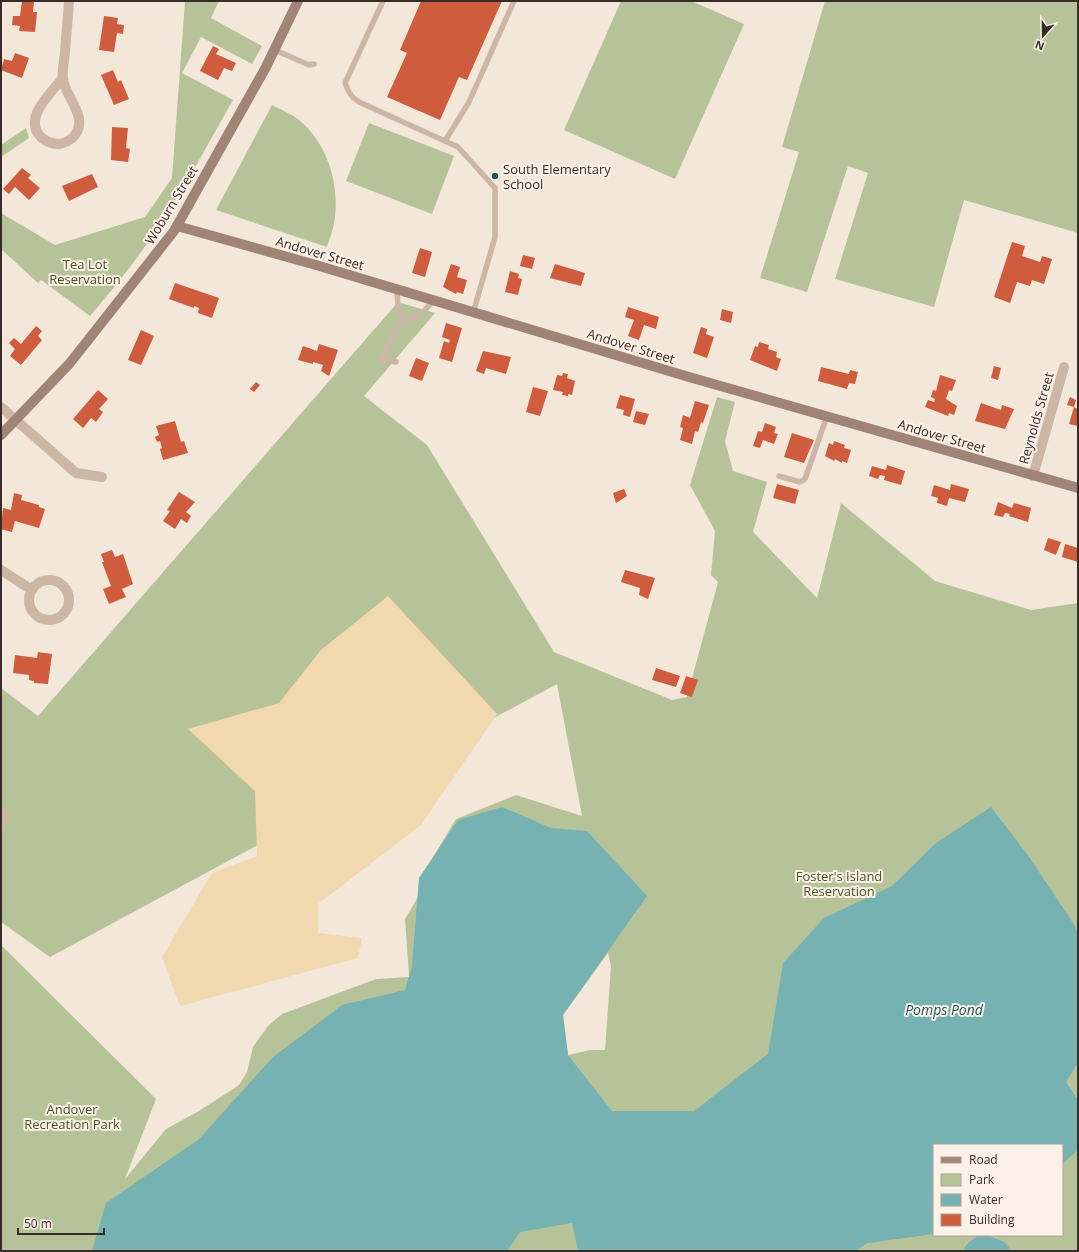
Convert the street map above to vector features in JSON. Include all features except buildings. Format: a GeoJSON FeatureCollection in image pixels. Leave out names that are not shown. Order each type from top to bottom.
{"type":"FeatureCollection","features":[{"type":"Feature","properties":{"kind":"street"},"geometry":{"type":"LineString","coordinates":[[63,78],[38,110],[35,119],[36,129],[40,136],[47,142],[56,144],[72,138],[77,131],[79,123],[78,114],[63,78],[69,1]]}},
{"type":"Feature","properties":{"kind":"street","name":"Woburn Street"},"geometry":{"type":"LineString","coordinates":[[1,435],[70,363],[177,226],[275,50],[298,1]]}},
{"type":"Feature","properties":{"kind":"street","name":"Andover Street"},"geometry":{"type":"LineString","coordinates":[[177,226],[473,312],[689,377],[1078,488]]}},
{"type":"Feature","properties":{"kind":"street","name":"Reynolds Street"},"geometry":{"type":"LineString","coordinates":[[1033,476],[1064,367]]}},
{"type":"Feature","properties":{"kind":"street"},"geometry":{"type":"LineString","coordinates":[[1,407],[76,473],[102,477]]}},
{"type":"Feature","properties":{"kind":"street"},"geometry":{"type":"LineString","coordinates":[[1,570],[32,590]]}},
{"type":"Feature","properties":{"kind":"lane"},"geometry":{"type":"LineString","coordinates":[[383,1],[345,83],[347,91],[359,102],[458,147],[495,188],[495,237],[473,312]]}},
{"type":"Feature","properties":{"kind":"lane"},"geometry":{"type":"LineString","coordinates":[[445,141],[469,102],[514,1]]}},
{"type":"Feature","properties":{"kind":"lane"},"geometry":{"type":"LineString","coordinates":[[275,50],[309,65],[314,64]]}},
{"type":"Feature","properties":{"kind":"lane"},"geometry":{"type":"LineString","coordinates":[[397,290],[398,309],[404,320]]}},
{"type":"Feature","properties":{"kind":"lane"},"geometry":{"type":"LineString","coordinates":[[404,320],[415,319],[423,313],[433,301]]}},
{"type":"Feature","properties":{"kind":"lane"},"geometry":{"type":"LineString","coordinates":[[396,362],[381,360],[387,346],[404,320]]}},
{"type":"Feature","properties":{"kind":"lane"},"geometry":{"type":"LineString","coordinates":[[779,476],[800,482],[805,479],[827,416]]}},
{"type":"Feature","properties":{"kind":"lane"},"geometry":{"type":"LineString","coordinates":[[1,810],[7,815],[1,830]]}},
{"type":"Feature","properties":{"kind":"green space","name":"Tea Lot Reservation"},"geometry":{"type":"Polygon","coordinates":[[[185,1],[219,1],[211,18],[262,46],[252,64],[201,37],[182,73],[233,100],[166,216],[140,254],[90,316],[41,280],[38,283],[1,249],[1,213],[55,245],[145,217],[172,178],[185,1]]]}},
{"type":"Feature","properties":{"kind":"green space"},"geometry":{"type":"Polygon","coordinates":[[[621,1],[691,1],[744,24],[675,179],[564,130],[621,1]]]}},
{"type":"Feature","properties":{"kind":"green space"},"geometry":{"type":"Polygon","coordinates":[[[825,1],[1078,1],[1078,233],[964,200],[934,307],[835,279],[868,173],[848,166],[807,292],[760,278],[799,152],[782,147],[825,1]]]}},
{"type":"Feature","properties":{"kind":"green space"},"geometry":{"type":"Polygon","coordinates":[[[272,105],[290,114],[309,129],[324,152],[329,164],[333,177],[336,204],[334,225],[327,247],[216,210],[272,105]]]}},
{"type":"Feature","properties":{"kind":"green space"},"geometry":{"type":"Polygon","coordinates":[[[369,123],[454,156],[432,214],[346,181],[369,123]]]}},
{"type":"Feature","properties":{"kind":"green space"},"geometry":{"type":"Polygon","coordinates":[[[26,128],[29,138],[1,157],[1,145],[26,128]]]}},
{"type":"Feature","properties":{"kind":"green space","name":"Foster's Island Reservation"},"geometry":{"type":"Polygon","coordinates":[[[398,302],[435,313],[364,396],[427,445],[554,652],[672,700],[687,697],[718,582],[711,575],[715,531],[690,485],[717,397],[735,402],[725,441],[733,471],[767,482],[753,532],[817,598],[841,503],[935,581],[1031,610],[1078,603],[1078,1251],[1,1251],[1,945],[156,1099],[125,1179],[166,1129],[199,1111],[239,1085],[247,1072],[253,1047],[268,1026],[282,1014],[376,979],[409,977],[405,919],[418,897],[433,857],[456,819],[516,795],[582,816],[557,684],[50,957],[1,922],[1,688],[38,716],[398,302]],[[608,953],[563,1015],[568,1055],[590,1050],[605,1050],[611,966],[608,953]]]}},
{"type":"Feature","properties":{"kind":"sand"},"geometry":{"type":"Polygon","coordinates":[[[388,596],[497,714],[421,825],[318,904],[318,933],[362,938],[358,958],[180,1006],[162,957],[212,873],[257,856],[255,791],[188,729],[279,703],[321,650],[388,596]]]}},
{"type":"Feature","properties":{"kind":"water","name":"Pomps Pond"},"geometry":{"type":"Polygon","coordinates":[[[502,807],[551,828],[587,831],[647,896],[563,1015],[568,1055],[612,1111],[694,1111],[768,1054],[783,963],[824,918],[892,886],[936,843],[991,807],[1027,854],[1075,926],[1078,935],[1078,1063],[1066,1082],[1078,1100],[1078,1150],[1063,1163],[1063,1144],[933,1144],[933,1234],[868,1243],[855,1251],[578,1251],[572,1223],[520,1232],[507,1251],[92,1251],[106,1203],[198,1140],[273,1057],[342,1005],[405,990],[412,966],[419,878],[458,820],[502,807]]]}},
{"type":"Feature","properties":{"kind":"waterway"},"geometry":{"type":"LineString","coordinates":[[975,1251],[983,1245],[999,1251]]}},
{"type":"Feature","properties":{"kind":"place","name":"South Elementary School"},"geometry":{"type":"Point","coordinates":[495,176]}},
{"type":"Feature","properties":{"kind":"park label","name":"Andover Recreation Park"},"geometry":{"type":"Point","coordinates":[72,1116]}}]}
